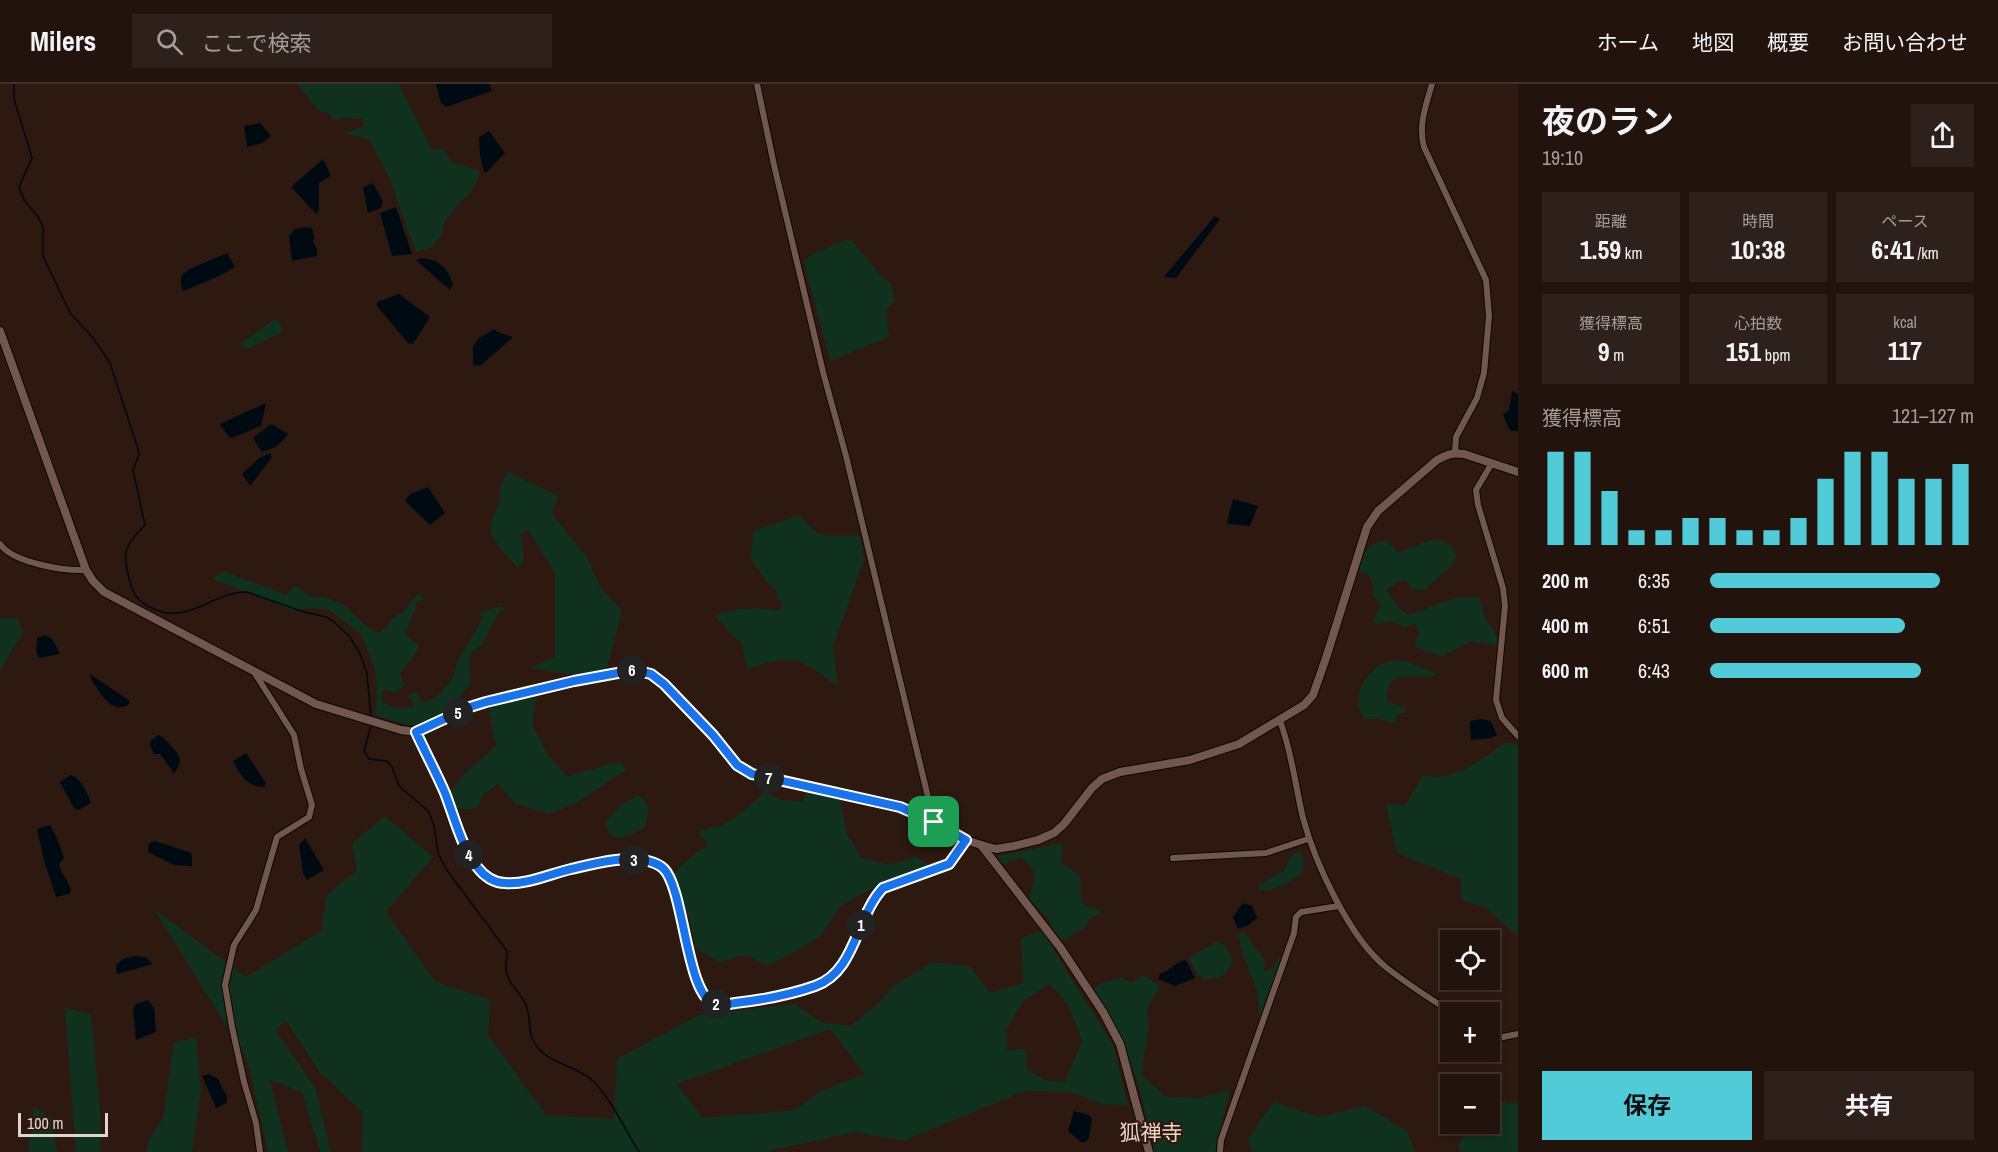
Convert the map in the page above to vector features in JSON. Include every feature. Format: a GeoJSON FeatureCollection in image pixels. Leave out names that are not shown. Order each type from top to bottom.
{"type":"FeatureCollection","features":[{"type":"Feature","properties":{"kind":"street"},"geometry":{"type":"LineString","coordinates":[[757,84],[823,372],[846,456],[934,822]]}},
{"type":"Feature","properties":{"kind":"street"},"geometry":{"type":"LineString","coordinates":[[1432,84],[1421,124],[1421,136],[1486,280],[1489,316],[1484,373],[1477,398],[1456,436],[1455,453]]}},
{"type":"Feature","properties":{"kind":"street"},"geometry":{"type":"LineString","coordinates":[[0,332],[86,570],[93,581],[104,592],[316,704],[401,730],[416,732],[486,702],[574,681],[634,670],[651,674],[664,684],[713,735],[737,765],[752,774],[900,807],[966,840],[996,849],[1038,840],[1054,832],[1064,824],[1092,788],[1102,779],[1120,772],[1190,760],[1239,744],[1304,705],[1313,694],[1326,658],[1367,527],[1378,512],[1437,460],[1455,453],[1518,471]]}},
{"type":"Feature","properties":{"kind":"street"},"geometry":{"type":"LineString","coordinates":[[1492,463],[1476,490],[1478,506],[1503,588],[1505,606],[1496,700],[1502,718],[1518,736]]}},
{"type":"Feature","properties":{"kind":"street"},"geometry":{"type":"LineString","coordinates":[[0,544],[4,550],[23,561],[86,570]]}},
{"type":"Feature","properties":{"kind":"street"},"geometry":{"type":"LineString","coordinates":[[253,671],[294,735],[312,805],[309,818],[277,837],[256,910],[234,945],[225,985],[244,1082],[256,1123],[260,1152]]}},
{"type":"Feature","properties":{"kind":"street"},"geometry":{"type":"LineString","coordinates":[[1280,721],[1288,742],[1308,838],[1339,906],[1364,946],[1386,968],[1440,1005]]}},
{"type":"Feature","properties":{"kind":"street"},"geometry":{"type":"LineString","coordinates":[[416,732],[444,791],[470,856],[477,867],[490,879],[506,884],[521,882],[623,860],[647,860],[663,868],[673,889],[693,967],[703,994],[710,1002],[718,1005],[756,1001],[795,993],[820,984],[841,966],[868,909],[875,896],[883,888],[949,864],[966,840]]}},
{"type":"Feature","properties":{"kind":"street"},"geometry":{"type":"LineString","coordinates":[[1173,858],[1266,853],[1308,838]]}},
{"type":"Feature","properties":{"kind":"street"},"geometry":{"type":"LineString","coordinates":[[981,845],[1060,947],[1103,1012],[1120,1044],[1149,1152]]}},
{"type":"Feature","properties":{"kind":"street"},"geometry":{"type":"LineString","coordinates":[[1220,1152],[1221,1140],[1294,933],[1296,917],[1301,912],[1339,906]]}},
{"type":"Feature","properties":{"kind":"street"},"geometry":{"type":"LineString","coordinates":[[1500,1036],[1518,1034]]}},
{"type":"Feature","properties":{"kind":"green space"},"geometry":{"type":"Polygon","coordinates":[[[297,84],[399,84],[432,149],[444,149],[451,162],[480,171],[468,196],[444,222],[443,233],[432,247],[416,252],[389,177],[369,139],[345,134],[364,126],[362,119],[333,120],[329,113],[319,111],[297,84]]]}},
{"type":"Feature","properties":{"kind":"green space"},"geometry":{"type":"Polygon","coordinates":[[[845,240],[852,241],[881,276],[890,282],[895,301],[886,310],[889,337],[830,361],[804,262],[809,256],[845,240]]]}},
{"type":"Feature","properties":{"kind":"green space"},"geometry":{"type":"Polygon","coordinates":[[[274,320],[278,320],[282,332],[246,349],[240,344],[274,320]]]}},
{"type":"Feature","properties":{"kind":"green space"},"geometry":{"type":"Polygon","coordinates":[[[508,472],[558,496],[552,514],[587,557],[599,585],[622,611],[606,673],[565,674],[530,668],[555,656],[555,574],[528,529],[521,535],[524,559],[518,568],[491,534],[492,518],[500,501],[500,486],[508,472]]]}},
{"type":"Feature","properties":{"kind":"green space"},"geometry":{"type":"Polygon","coordinates":[[[800,515],[820,534],[860,536],[864,559],[833,647],[838,686],[797,661],[775,661],[748,669],[742,645],[715,616],[747,609],[779,611],[783,603],[776,599],[777,591],[766,581],[751,560],[753,531],[800,515]]]}},
{"type":"Feature","properties":{"kind":"green space"},"geometry":{"type":"Polygon","coordinates":[[[1386,540],[1398,552],[1437,540],[1451,546],[1457,555],[1452,565],[1424,590],[1413,590],[1405,579],[1386,590],[1400,609],[1409,615],[1455,598],[1479,597],[1498,646],[1471,641],[1443,656],[1414,646],[1419,633],[1416,623],[1405,627],[1392,621],[1375,624],[1373,621],[1381,604],[1372,595],[1374,586],[1369,575],[1359,571],[1367,550],[1374,544],[1386,540]]]}},
{"type":"Feature","properties":{"kind":"green space"},"geometry":{"type":"Polygon","coordinates":[[[223,571],[286,595],[295,586],[312,597],[323,597],[341,603],[371,630],[379,632],[388,627],[390,621],[404,611],[421,592],[424,600],[416,602],[405,634],[419,644],[415,654],[400,675],[405,685],[394,693],[385,689],[382,691],[382,700],[389,706],[397,708],[415,706],[406,696],[416,693],[424,703],[440,693],[452,678],[456,665],[482,619],[480,613],[501,606],[505,608],[499,612],[482,645],[472,652],[469,659],[470,683],[451,710],[426,722],[410,726],[376,715],[375,669],[361,634],[329,610],[315,608],[292,610],[213,579],[223,571]]]}},
{"type":"Feature","properties":{"kind":"green space"},"geometry":{"type":"Polygon","coordinates":[[[0,618],[18,619],[23,632],[0,671],[0,618]]]}},
{"type":"Feature","properties":{"kind":"green space"},"geometry":{"type":"Polygon","coordinates":[[[1397,660],[1435,673],[1436,676],[1397,678],[1388,689],[1387,700],[1405,707],[1406,713],[1396,714],[1397,721],[1392,723],[1380,719],[1365,719],[1358,706],[1359,691],[1367,677],[1380,664],[1397,660]]]}},
{"type":"Feature","properties":{"kind":"green space"},"geometry":{"type":"Polygon","coordinates":[[[536,698],[532,724],[548,755],[567,776],[619,762],[626,770],[576,803],[549,814],[516,804],[498,784],[482,796],[479,806],[471,810],[457,808],[451,791],[464,774],[496,746],[488,706],[536,698]]]}},
{"type":"Feature","properties":{"kind":"green space"},"geometry":{"type":"Polygon","coordinates":[[[1506,742],[1518,745],[1518,936],[1486,908],[1462,900],[1460,879],[1397,853],[1386,804],[1406,805],[1423,775],[1435,777],[1457,773],[1506,742]]]}},
{"type":"Feature","properties":{"kind":"green space"},"geometry":{"type":"Polygon","coordinates":[[[808,789],[839,796],[847,834],[861,858],[888,864],[915,856],[928,864],[924,868],[889,879],[840,906],[822,934],[795,952],[767,966],[746,955],[718,962],[695,947],[689,918],[673,878],[677,869],[709,845],[698,833],[723,825],[746,809],[764,792],[783,800],[803,801],[808,789]]]}},
{"type":"Feature","properties":{"kind":"green space"},"geometry":{"type":"Polygon","coordinates":[[[638,795],[646,802],[648,809],[645,827],[627,836],[612,835],[605,822],[622,804],[638,795]]]}},
{"type":"Feature","properties":{"kind":"green space"},"geometry":{"type":"Polygon","coordinates":[[[385,816],[433,857],[386,912],[435,981],[490,1000],[488,1035],[546,1115],[614,1119],[617,1059],[699,1015],[795,1004],[821,1022],[851,1026],[895,985],[933,962],[970,967],[990,993],[1023,983],[1021,938],[1042,931],[1113,1045],[1128,1106],[1100,1103],[1071,1092],[1025,1091],[903,1141],[855,1132],[764,1152],[362,1152],[363,1113],[319,1071],[286,1021],[275,1030],[315,1087],[331,1152],[320,1152],[302,1092],[270,1080],[288,1152],[268,1152],[247,1059],[154,909],[246,977],[321,931],[327,895],[357,870],[352,843],[385,816]],[[1049,984],[1022,1002],[1006,1031],[1007,1050],[1026,1049],[1027,1069],[1045,1080],[1065,1082],[1082,1041],[1068,1004],[1049,984]],[[830,1029],[677,1084],[703,1118],[794,1110],[821,1091],[865,1074],[830,1029]]]}},
{"type":"Feature","properties":{"kind":"green space"},"geometry":{"type":"Polygon","coordinates":[[[1063,843],[1061,862],[1080,876],[1082,903],[1103,912],[1090,919],[1085,927],[1063,941],[1053,930],[1048,918],[1028,899],[1034,881],[1031,868],[1022,857],[1001,865],[997,856],[1063,843]]]}},
{"type":"Feature","properties":{"kind":"green space"},"geometry":{"type":"Polygon","coordinates":[[[1299,851],[1304,858],[1303,872],[1277,888],[1258,890],[1259,884],[1284,871],[1290,857],[1299,851]]]}},
{"type":"Feature","properties":{"kind":"green space"},"geometry":{"type":"Polygon","coordinates":[[[1245,932],[1265,960],[1264,971],[1272,969],[1284,951],[1260,1020],[1258,994],[1242,952],[1238,934],[1245,932]]]}},
{"type":"Feature","properties":{"kind":"green space"},"geometry":{"type":"Polygon","coordinates":[[[1218,941],[1228,951],[1232,965],[1222,976],[1205,980],[1198,975],[1188,958],[1218,941]]]}},
{"type":"Feature","properties":{"kind":"green space"},"geometry":{"type":"Polygon","coordinates":[[[1142,976],[1149,978],[1160,987],[1149,1004],[1147,1013],[1149,1027],[1141,1075],[1165,1096],[1198,1098],[1230,1090],[1215,1152],[1155,1152],[1137,1080],[1120,1035],[1094,989],[1100,984],[1122,977],[1131,983],[1142,976]]]}},
{"type":"Feature","properties":{"kind":"green space"},"geometry":{"type":"Polygon","coordinates":[[[65,1008],[91,1014],[101,1121],[100,1152],[76,1152],[65,1008]]]}},
{"type":"Feature","properties":{"kind":"green space"},"geometry":{"type":"Polygon","coordinates":[[[196,1038],[201,1090],[192,1152],[146,1152],[150,1137],[163,1118],[174,1042],[196,1038]]]}},
{"type":"Feature","properties":{"kind":"green space"},"geometry":{"type":"Polygon","coordinates":[[[1500,1101],[1508,1104],[1518,1102],[1518,1152],[1461,1152],[1458,1145],[1464,1134],[1500,1134],[1500,1101]]]}},
{"type":"Feature","properties":{"kind":"green space"},"geometry":{"type":"Polygon","coordinates":[[[1274,1102],[1319,1117],[1365,1106],[1407,1131],[1415,1152],[1252,1152],[1248,1138],[1274,1102]]]}},
{"type":"Feature","properties":{"kind":"green space"},"geometry":{"type":"Polygon","coordinates":[[[34,1107],[52,1119],[57,1152],[28,1152],[34,1107]]]}},
{"type":"Feature","properties":{"kind":"shaded area"},"geometry":{"type":"Polygon","coordinates":[[[436,84],[489,84],[492,91],[446,107],[441,103],[436,84]]]}},
{"type":"Feature","properties":{"kind":"shaded area"},"geometry":{"type":"Polygon","coordinates":[[[260,123],[271,136],[262,143],[247,147],[244,126],[260,123]]]}},
{"type":"Feature","properties":{"kind":"shaded area"},"geometry":{"type":"Polygon","coordinates":[[[489,131],[505,153],[487,172],[484,172],[479,137],[489,131]]]}},
{"type":"Feature","properties":{"kind":"shaded area"},"geometry":{"type":"Polygon","coordinates":[[[323,159],[331,176],[319,183],[319,211],[316,214],[291,187],[323,159]]]}},
{"type":"Feature","properties":{"kind":"shaded area"},"geometry":{"type":"Polygon","coordinates":[[[373,183],[383,202],[381,208],[368,213],[363,187],[373,183]]]}},
{"type":"Feature","properties":{"kind":"shaded area"},"geometry":{"type":"Polygon","coordinates":[[[396,207],[412,254],[392,256],[380,213],[396,207]]]}},
{"type":"Feature","properties":{"kind":"shaded area"},"geometry":{"type":"Polygon","coordinates":[[[1215,216],[1220,219],[1176,278],[1164,277],[1215,216]]]}},
{"type":"Feature","properties":{"kind":"shaded area"},"geometry":{"type":"Polygon","coordinates":[[[312,228],[317,256],[292,261],[289,236],[295,229],[312,228]]]}},
{"type":"Feature","properties":{"kind":"shaded area"},"geometry":{"type":"Polygon","coordinates":[[[227,253],[235,267],[183,291],[181,280],[184,273],[227,253]]]}},
{"type":"Feature","properties":{"kind":"shaded area"},"geometry":{"type":"Polygon","coordinates":[[[422,258],[434,261],[445,269],[453,284],[450,290],[416,260],[422,258]]]}},
{"type":"Feature","properties":{"kind":"shaded area"},"geometry":{"type":"Polygon","coordinates":[[[399,294],[430,317],[413,344],[408,343],[377,306],[377,302],[399,294]]]}},
{"type":"Feature","properties":{"kind":"shaded area"},"geometry":{"type":"Polygon","coordinates":[[[495,329],[497,332],[513,337],[480,366],[473,365],[473,346],[479,338],[495,329]]]}},
{"type":"Feature","properties":{"kind":"shaded area"},"geometry":{"type":"Polygon","coordinates":[[[1512,391],[1518,394],[1518,431],[1510,431],[1503,415],[1509,410],[1512,391]]]}},
{"type":"Feature","properties":{"kind":"shaded area"},"geometry":{"type":"Polygon","coordinates":[[[266,403],[261,426],[232,438],[220,424],[266,403]]]}},
{"type":"Feature","properties":{"kind":"shaded area"},"geometry":{"type":"Polygon","coordinates":[[[271,424],[288,434],[277,446],[262,452],[254,437],[271,424]]]}},
{"type":"Feature","properties":{"kind":"shaded area"},"geometry":{"type":"Polygon","coordinates":[[[270,453],[272,457],[250,486],[242,474],[258,459],[270,453]]]}},
{"type":"Feature","properties":{"kind":"shaded area"},"geometry":{"type":"Polygon","coordinates":[[[428,487],[445,513],[430,525],[405,501],[410,494],[428,487]]]}},
{"type":"Feature","properties":{"kind":"shaded area"},"geometry":{"type":"Polygon","coordinates":[[[1233,499],[1258,506],[1250,526],[1227,522],[1233,499]]]}},
{"type":"Feature","properties":{"kind":"shaded area"},"geometry":{"type":"Polygon","coordinates":[[[45,635],[52,639],[60,654],[39,658],[36,652],[37,638],[45,635]]]}},
{"type":"Feature","properties":{"kind":"shaded area"},"geometry":{"type":"Polygon","coordinates":[[[90,674],[130,701],[128,705],[116,707],[106,700],[90,674]]]}},
{"type":"Feature","properties":{"kind":"shaded area"},"geometry":{"type":"Polygon","coordinates":[[[1481,719],[1491,721],[1497,735],[1491,738],[1471,740],[1470,721],[1481,719]]]}},
{"type":"Feature","properties":{"kind":"shaded area"},"geometry":{"type":"Polygon","coordinates":[[[159,735],[180,758],[174,773],[160,754],[154,754],[150,745],[151,740],[159,735]]]}},
{"type":"Feature","properties":{"kind":"shaded area"},"geometry":{"type":"Polygon","coordinates":[[[246,753],[266,783],[264,787],[248,782],[233,761],[246,753]]]}},
{"type":"Feature","properties":{"kind":"shaded area"},"geometry":{"type":"Polygon","coordinates":[[[71,775],[81,783],[91,803],[78,810],[74,808],[60,782],[71,775]]]}},
{"type":"Feature","properties":{"kind":"shaded area"},"geometry":{"type":"Polygon","coordinates":[[[50,825],[64,858],[59,864],[71,890],[69,894],[56,897],[37,829],[50,825]]]}},
{"type":"Feature","properties":{"kind":"shaded area"},"geometry":{"type":"Polygon","coordinates":[[[305,838],[324,870],[307,880],[303,873],[299,845],[305,838]]]}},
{"type":"Feature","properties":{"kind":"shaded area"},"geometry":{"type":"Polygon","coordinates":[[[155,841],[189,852],[192,855],[192,866],[174,865],[148,852],[149,843],[155,841]]]}},
{"type":"Feature","properties":{"kind":"shaded area"},"geometry":{"type":"Polygon","coordinates":[[[1243,903],[1252,906],[1257,918],[1247,926],[1238,929],[1233,917],[1243,903]]]}},
{"type":"Feature","properties":{"kind":"shaded area"},"geometry":{"type":"Polygon","coordinates":[[[135,956],[145,957],[153,964],[117,974],[116,965],[123,959],[135,956]]]}},
{"type":"Feature","properties":{"kind":"shaded area"},"geometry":{"type":"Polygon","coordinates":[[[1186,960],[1195,978],[1175,986],[1158,979],[1160,974],[1186,960]]]}},
{"type":"Feature","properties":{"kind":"shaded area"},"geometry":{"type":"Polygon","coordinates":[[[148,1000],[154,1008],[156,1032],[136,1040],[133,1010],[136,1004],[148,1000]]]}},
{"type":"Feature","properties":{"kind":"shaded area"},"geometry":{"type":"Polygon","coordinates":[[[209,1074],[218,1079],[227,1097],[227,1103],[216,1108],[202,1076],[209,1074]]]}},
{"type":"Feature","properties":{"kind":"shaded area"},"geometry":{"type":"Polygon","coordinates":[[[1074,1111],[1089,1115],[1092,1119],[1089,1138],[1086,1142],[1081,1142],[1068,1131],[1074,1111]]]}},
{"type":"Feature","properties":{"kind":"waterway"},"geometry":{"type":"LineString","coordinates":[[14,84],[14,99],[32,158],[19,187],[24,200],[39,218],[43,227],[43,256],[70,313],[93,338],[110,363],[138,449],[139,454],[133,470],[145,525],[129,544],[126,554],[127,569],[135,594],[140,601],[154,609],[167,613],[179,613],[223,596],[247,592],[304,612],[326,617],[350,637],[360,654],[367,673],[371,718]]}},
{"type":"Feature","properties":{"kind":"waterway"},"geometry":{"type":"LineString","coordinates":[[371,726],[364,751],[369,759],[387,761],[392,767],[399,786],[429,812],[434,826],[438,853],[446,869],[507,951],[507,974],[511,984],[526,1005],[531,1034],[536,1046],[554,1060],[582,1073],[594,1082],[612,1106],[639,1152]]}},
{"type":"Feature","properties":{"kind":"district","name":"狐禅寺"},"geometry":{"type":"Point","coordinates":[1151,1133]}},
{"type":"Feature","properties":{"kind":"route"},"geometry":{"type":"LineString","coordinates":[[634,670],[651,674],[664,684],[713,735],[737,765],[752,774],[900,807],[934,822],[966,840],[949,864],[883,888],[875,896],[850,951],[832,975],[820,984],[795,993],[756,1001],[718,1005],[710,1002],[703,994],[693,967],[673,889],[663,868],[647,860],[623,860],[609,861],[521,882],[506,884],[490,879],[483,874],[470,856],[444,791],[416,732],[486,702],[574,681],[634,670]]}}]}
